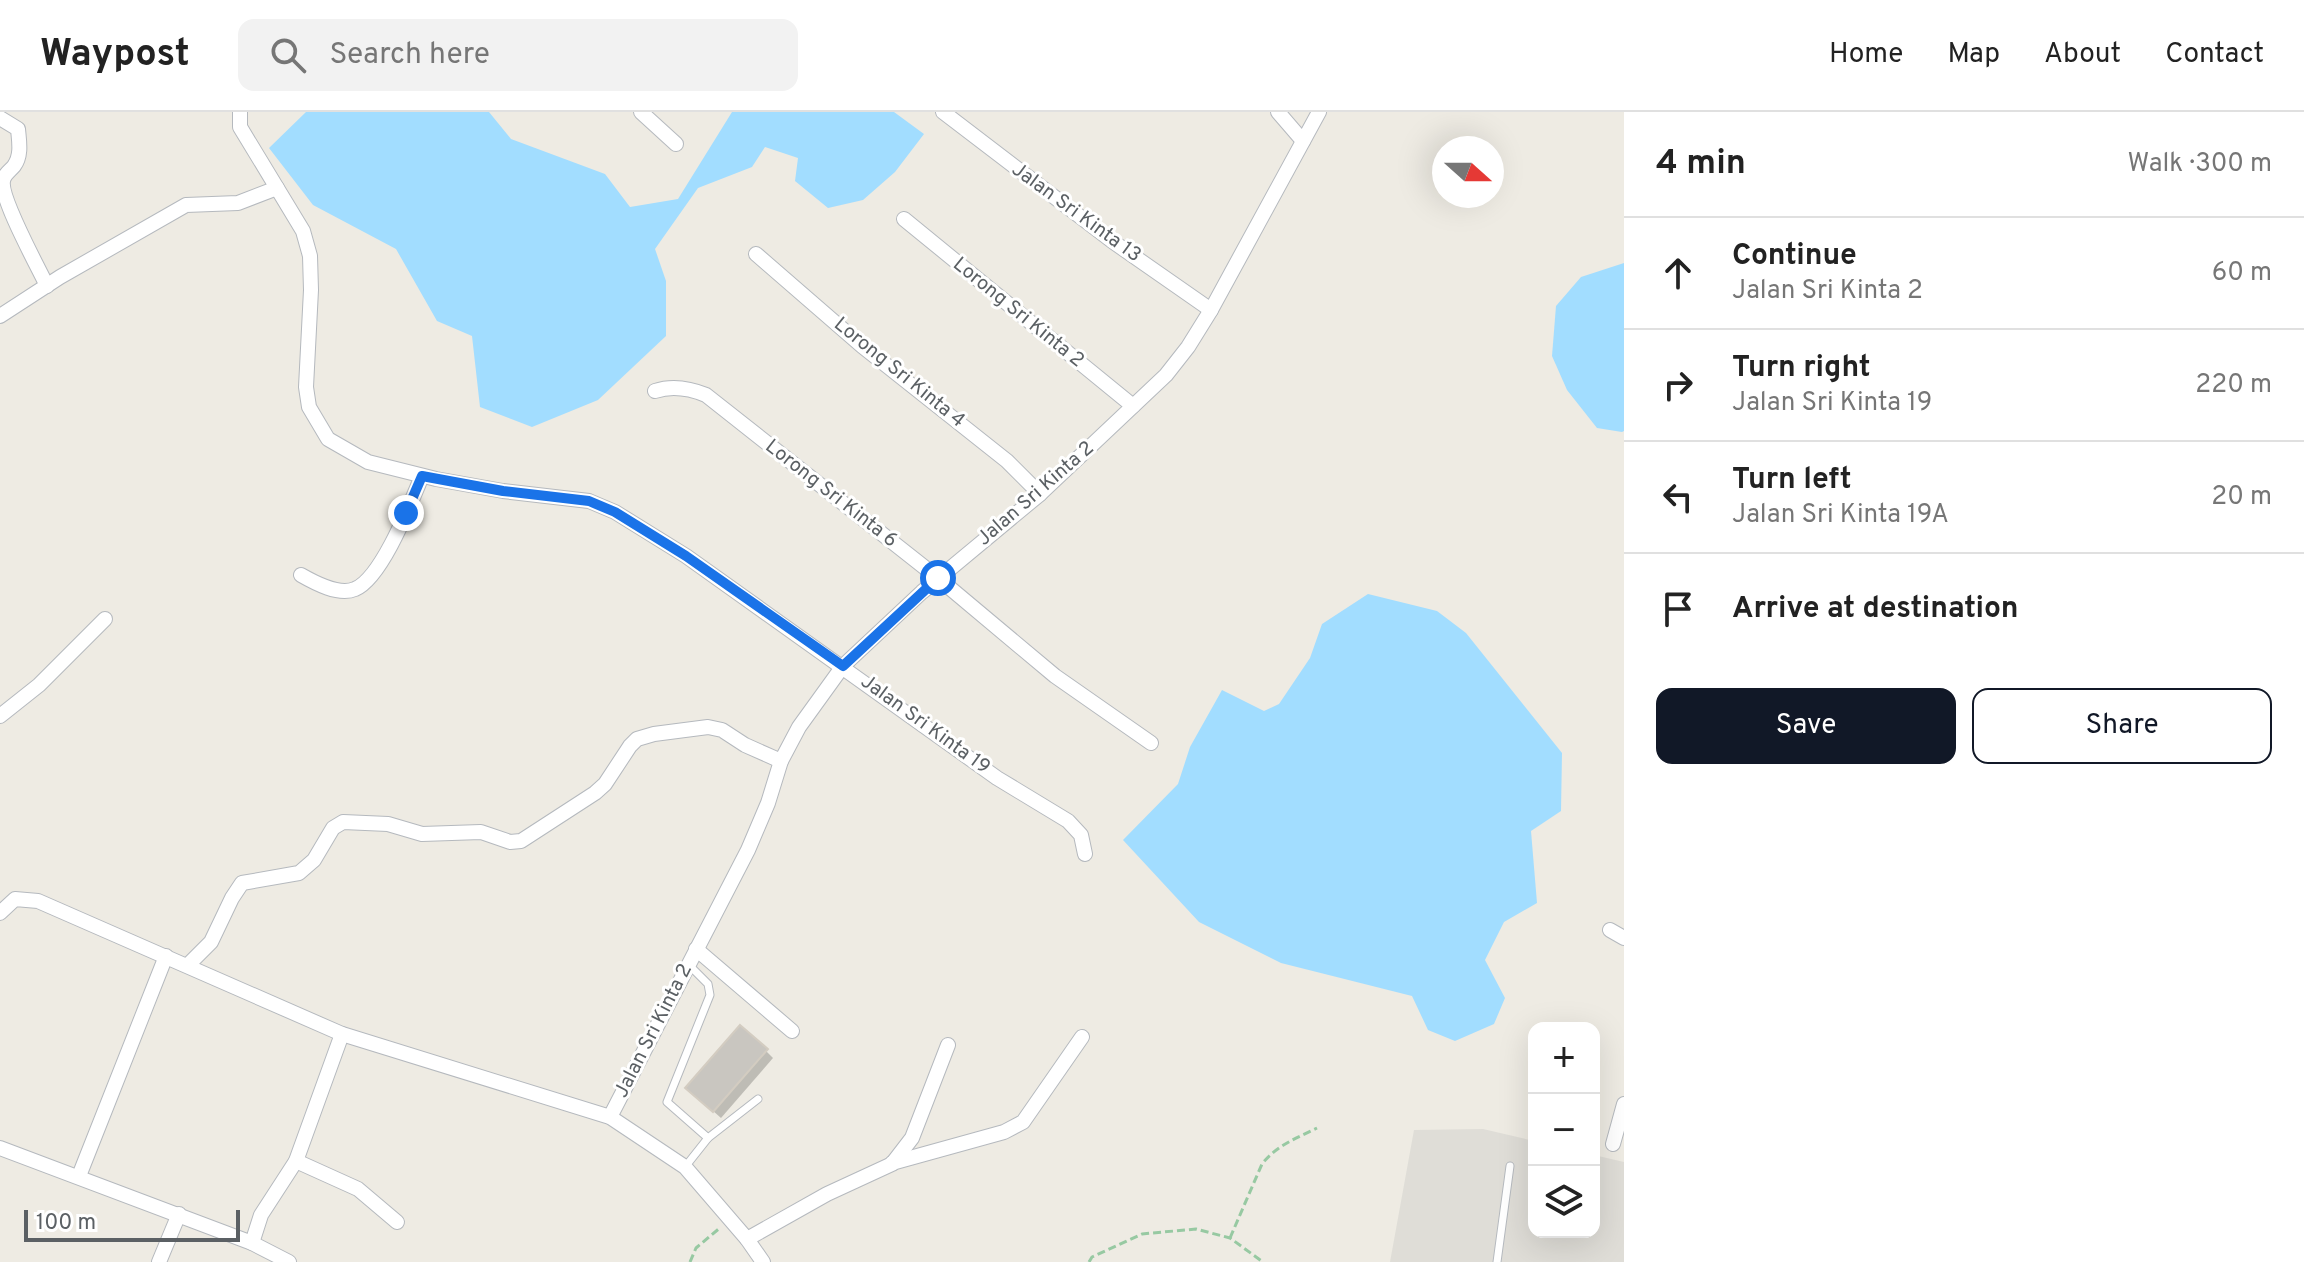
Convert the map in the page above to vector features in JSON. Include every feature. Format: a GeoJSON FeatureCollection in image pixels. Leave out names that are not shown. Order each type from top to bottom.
{"type":"FeatureCollection","features":[{"type":"Feature","properties":{"kind":"street","name":"Jalan Sri Kinta 19"},"geometry":{"type":"LineString","coordinates":[[240,112],[240,127],[303,231],[310,256],[311,328],[306,387],[309,407],[328,439],[368,462],[422,476],[503,491],[589,501],[615,512],[686,556],[997,778],[1068,821],[1081,835],[1085,854]]}},
{"type":"Feature","properties":{"kind":"street"},"geometry":{"type":"LineString","coordinates":[[641,112],[676,144]]}},
{"type":"Feature","properties":{"kind":"street","name":"Jalan Sri Kinta 13"},"geometry":{"type":"LineString","coordinates":[[943,112],[1100,232],[1211,310]]}},
{"type":"Feature","properties":{"kind":"street"},"geometry":{"type":"LineString","coordinates":[[1278,112],[1303,141]]}},
{"type":"Feature","properties":{"kind":"street","name":"Jalan Sri Kinta 2"},"geometry":{"type":"LineString","coordinates":[[610,1117],[748,850],[768,803],[781,761],[799,727],[843,666],[938,578],[1040,494],[1166,375],[1211,310],[1319,112]]}},
{"type":"Feature","properties":{"kind":"street"},"geometry":{"type":"LineString","coordinates":[[0,118],[18,129],[19,148],[18,159],[2,184],[47,286]]}},
{"type":"Feature","properties":{"kind":"street"},"geometry":{"type":"LineString","coordinates":[[0,316],[186,205],[238,203],[277,188]]}},
{"type":"Feature","properties":{"kind":"street","name":"Lorong Sri Kinta 2"},"geometry":{"type":"LineString","coordinates":[[904,219],[1133,406]]}},
{"type":"Feature","properties":{"kind":"street","name":"Lorong Sri Kinta 4"},"geometry":{"type":"LineString","coordinates":[[756,254],[862,346],[1007,461],[1040,494]]}},
{"type":"Feature","properties":{"kind":"street","name":"Lorong Sri Kinta 6"},"geometry":{"type":"LineString","coordinates":[[655,391],[666,387],[689,389],[706,395],[938,578],[1055,676],[1151,743]]}},
{"type":"Feature","properties":{"kind":"street"},"geometry":{"type":"LineString","coordinates":[[301,575],[318,585],[354,590],[385,555],[422,476]]}},
{"type":"Feature","properties":{"kind":"street"},"geometry":{"type":"LineString","coordinates":[[0,716],[39,685],[105,619]]}},
{"type":"Feature","properties":{"kind":"street"},"geometry":{"type":"LineString","coordinates":[[188,965],[211,942],[242,883],[299,873],[314,860],[333,828],[343,822],[388,824],[422,834],[481,832],[510,842],[521,841],[574,809],[605,784],[637,739],[683,729],[708,727],[722,730],[745,745],[781,761]]}},
{"type":"Feature","properties":{"kind":"street"},"geometry":{"type":"LineString","coordinates":[[0,913],[15,899],[38,901],[342,1034],[610,1117],[685,1167],[731,1219],[763,1262]]}},
{"type":"Feature","properties":{"kind":"street"},"geometry":{"type":"LineString","coordinates":[[1610,930],[1624,938]]}},
{"type":"Feature","properties":{"kind":"street"},"geometry":{"type":"LineString","coordinates":[[696,949],[792,1031]]}},
{"type":"Feature","properties":{"kind":"street"},"geometry":{"type":"LineString","coordinates":[[79,1176],[166,956]]}},
{"type":"Feature","properties":{"kind":"street"},"geometry":{"type":"LineString","coordinates":[[252,1243],[261,1215],[296,1161],[342,1034]]}},
{"type":"Feature","properties":{"kind":"street"},"geometry":{"type":"LineString","coordinates":[[747,1239],[827,1194],[892,1164],[1004,1132],[1023,1122],[1082,1037]]}},
{"type":"Feature","properties":{"kind":"street"},"geometry":{"type":"LineString","coordinates":[[892,1164],[912,1138],[948,1045]]}},
{"type":"Feature","properties":{"kind":"street"},"geometry":{"type":"LineString","coordinates":[[1613,1144],[1624,1104]]}},
{"type":"Feature","properties":{"kind":"street"},"geometry":{"type":"LineString","coordinates":[[0,1148],[179,1214],[252,1243],[289,1262]]}},
{"type":"Feature","properties":{"kind":"street"},"geometry":{"type":"LineString","coordinates":[[296,1161],[358,1189],[397,1222]]}},
{"type":"Feature","properties":{"kind":"street"},"geometry":{"type":"LineString","coordinates":[[159,1262],[179,1214]]}},
{"type":"Feature","properties":{"kind":"lane"},"geometry":{"type":"LineString","coordinates":[[689,965],[708,984],[710,995],[667,1102],[708,1138]]}},
{"type":"Feature","properties":{"kind":"lane"},"geometry":{"type":"LineString","coordinates":[[685,1167],[708,1138],[758,1099]]}},
{"type":"Feature","properties":{"kind":"lane"},"geometry":{"type":"LineString","coordinates":[[1497,1262],[1510,1166]]}},
{"type":"Feature","properties":{"kind":"path"},"geometry":{"type":"LineString","coordinates":[[1230,1238],[1262,1164],[1287,1142],[1317,1128]]}},
{"type":"Feature","properties":{"kind":"path"},"geometry":{"type":"LineString","coordinates":[[690,1262],[696,1248],[731,1219]]}},
{"type":"Feature","properties":{"kind":"path"},"geometry":{"type":"LineString","coordinates":[[1089,1262],[1092,1257],[1142,1234],[1196,1229],[1230,1238],[1263,1262]]}},
{"type":"Feature","properties":{"kind":"shaded area"},"geometry":{"type":"Polygon","coordinates":[[[1483,1129],[1528,1140],[1528,1238],[1600,1238],[1600,1156],[1624,1162],[1624,1262],[1390,1262],[1414,1130],[1483,1129]]]}},
{"type":"Feature","properties":{"kind":"water"},"geometry":{"type":"Polygon","coordinates":[[[306,112],[489,112],[511,139],[605,174],[630,207],[678,199],[732,112],[894,112],[924,134],[895,172],[863,200],[828,208],[795,181],[798,158],[765,147],[752,167],[698,188],[655,249],[666,281],[666,336],[598,400],[532,427],[480,407],[472,336],[437,321],[396,249],[313,205],[269,148],[306,112]]]}},
{"type":"Feature","properties":{"kind":"water"},"geometry":{"type":"Polygon","coordinates":[[[1624,263],[1622,432],[1597,428],[1567,390],[1552,356],[1556,306],[1581,277],[1624,263]]]}},
{"type":"Feature","properties":{"kind":"water"},"geometry":{"type":"Polygon","coordinates":[[[1368,594],[1437,611],[1466,633],[1562,753],[1561,811],[1531,831],[1537,903],[1504,922],[1485,960],[1505,998],[1494,1024],[1455,1041],[1428,1030],[1412,996],[1281,963],[1199,922],[1123,840],[1178,784],[1190,747],[1222,690],[1264,711],[1279,704],[1310,658],[1322,624],[1368,594]]]}},
{"type":"Feature","properties":{"kind":"building"},"geometry":{"type":"Polygon","coordinates":[[[740,1025],[768,1049],[713,1112],[685,1088],[740,1025]]]}},
{"type":"Feature","properties":{"kind":"route"},"geometry":{"type":"LineString","coordinates":[[406,513],[422,476],[503,491],[589,501],[615,512],[686,556],[843,666],[938,578]]}}]}
